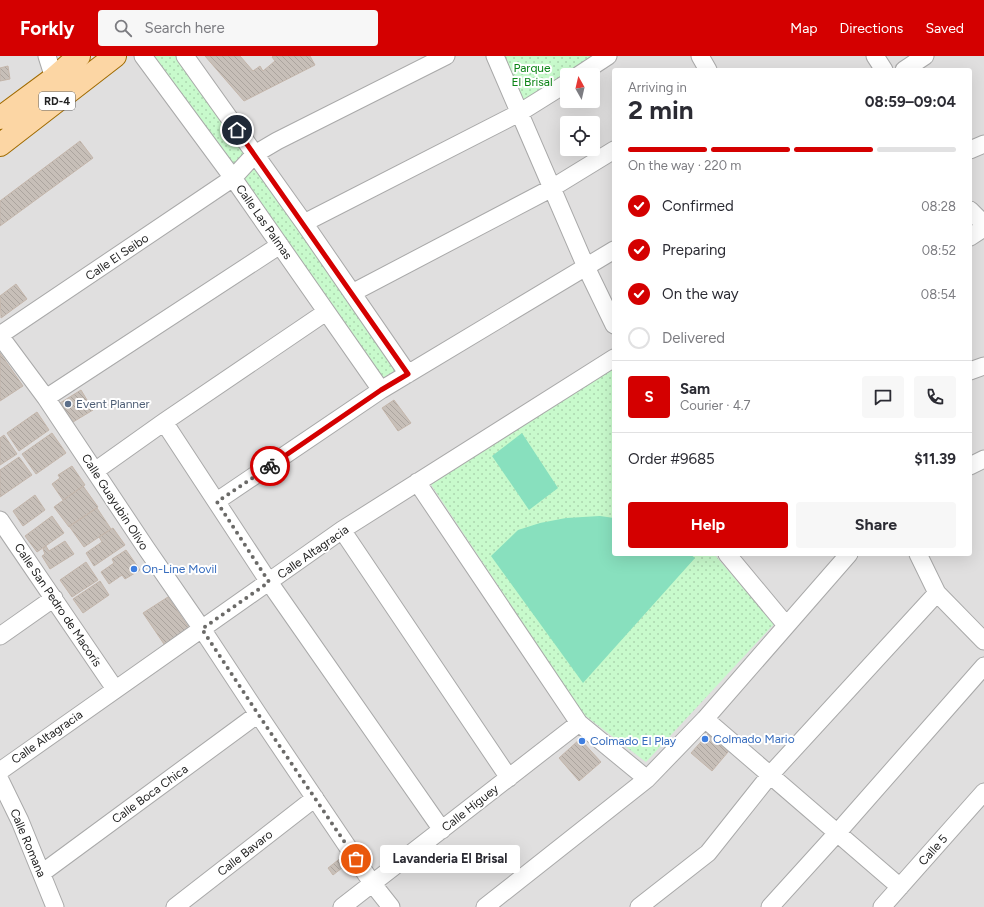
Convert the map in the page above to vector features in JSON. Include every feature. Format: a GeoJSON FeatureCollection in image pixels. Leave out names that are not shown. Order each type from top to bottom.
{"type":"FeatureCollection","features":[{"type":"Feature","properties":{"kind":"main road","name":"RD-4"},"geometry":{"type":"LineString","coordinates":[[0,118],[54,78],[79,56]]}},
{"type":"Feature","properties":{"kind":"main road","name":"RD-4"},"geometry":{"type":"LineString","coordinates":[[0,145],[115,56]]}},
{"type":"Feature","properties":{"kind":"street"},"geometry":{"type":"LineString","coordinates":[[46,56],[54,78]]}},
{"type":"Feature","properties":{"kind":"street","name":"Calle Las Palmas"},"geometry":{"type":"LineString","coordinates":[[143,56],[233,178],[381,390]]}},
{"type":"Feature","properties":{"kind":"street"},"geometry":{"type":"LineString","coordinates":[[185,56],[304,223],[408,374]]}},
{"type":"Feature","properties":{"kind":"street","name":"Calle El Seibo"},"geometry":{"type":"LineString","coordinates":[[0,336],[233,178],[255,154],[277,141],[446,56]]}},
{"type":"Feature","properties":{"kind":"street"},"geometry":{"type":"LineString","coordinates":[[494,56],[586,267],[612,321]]}},
{"type":"Feature","properties":{"kind":"street"},"geometry":{"type":"LineString","coordinates":[[590,68],[608,56]]}},
{"type":"Feature","properties":{"kind":"street"},"geometry":{"type":"LineString","coordinates":[[700,56],[707,68]]}},
{"type":"Feature","properties":{"kind":"street"},"geometry":{"type":"LineString","coordinates":[[875,56],[883,68]]}},
{"type":"Feature","properties":{"kind":"street"},"geometry":{"type":"LineString","coordinates":[[907,68],[925,56]]}},
{"type":"Feature","properties":{"kind":"street"},"geometry":{"type":"LineString","coordinates":[[304,223],[519,113],[560,87]]}},
{"type":"Feature","properties":{"kind":"street"},"geometry":{"type":"LineString","coordinates":[[972,149],[984,144]]}},
{"type":"Feature","properties":{"kind":"street"},"geometry":{"type":"LineString","coordinates":[[352,293],[552,188],[612,151]]}},
{"type":"Feature","properties":{"kind":"street"},"geometry":{"type":"LineString","coordinates":[[972,212],[984,224]]}},
{"type":"Feature","properties":{"kind":"street"},"geometry":{"type":"LineString","coordinates":[[972,236],[984,228]]}},
{"type":"Feature","properties":{"kind":"street"},"geometry":{"type":"LineString","coordinates":[[46,398],[280,245]]}},
{"type":"Feature","properties":{"kind":"street"},"geometry":{"type":"LineString","coordinates":[[217,502],[381,390],[612,251]]}},
{"type":"Feature","properties":{"kind":"street"},"geometry":{"type":"LineString","coordinates":[[95,471],[164,422],[326,312]]}},
{"type":"Feature","properties":{"kind":"street","name":"Calle Guayubin Olivo"},"geometry":{"type":"LineString","coordinates":[[0,336],[46,398],[372,883],[391,907]]}},
{"type":"Feature","properties":{"kind":"street","name":"Calle Altagracia"},"geometry":{"type":"LineString","coordinates":[[0,771],[342,530],[612,359]]}},
{"type":"Feature","properties":{"kind":"street"},"geometry":{"type":"LineString","coordinates":[[972,370],[984,366]]}},
{"type":"Feature","properties":{"kind":"street"},"geometry":{"type":"LineString","coordinates":[[164,422],[269,582],[442,830]]}},
{"type":"Feature","properties":{"kind":"street"},"geometry":{"type":"LineString","coordinates":[[972,465],[984,459]]}},
{"type":"Feature","properties":{"kind":"street"},"geometry":{"type":"LineString","coordinates":[[417,482],[579,723],[647,779]]}},
{"type":"Feature","properties":{"kind":"street","name":"Calle San Pedro de Macorís"},"geometry":{"type":"LineString","coordinates":[[0,520],[115,689]]}},
{"type":"Feature","properties":{"kind":"street"},"geometry":{"type":"LineString","coordinates":[[342,530],[509,778]]}},
{"type":"Feature","properties":{"kind":"street"},"geometry":{"type":"LineString","coordinates":[[728,556],[786,626]]}},
{"type":"Feature","properties":{"kind":"street"},"geometry":{"type":"LineString","coordinates":[[485,907],[647,779],[705,719],[847,556]]}},
{"type":"Feature","properties":{"kind":"street"},"geometry":{"type":"LineString","coordinates":[[919,556],[937,593],[984,641]]}},
{"type":"Feature","properties":{"kind":"street"},"geometry":{"type":"LineString","coordinates":[[639,907],[708,853],[770,775],[937,593]]}},
{"type":"Feature","properties":{"kind":"street"},"geometry":{"type":"LineString","coordinates":[[0,636],[54,598]]}},
{"type":"Feature","properties":{"kind":"street"},"geometry":{"type":"LineString","coordinates":[[770,907],[984,666]]}},
{"type":"Feature","properties":{"kind":"street","name":"Calle Boca Chica"},"geometry":{"type":"LineString","coordinates":[[42,873],[258,714]]}},
{"type":"Feature","properties":{"kind":"street"},"geometry":{"type":"LineString","coordinates":[[705,719],[838,832],[900,887]]}},
{"type":"Feature","properties":{"kind":"street","name":"Calle Higuey"},"geometry":{"type":"LineString","coordinates":[[342,907],[579,723]]}},
{"type":"Feature","properties":{"kind":"street","name":"Calle Romana"},"geometry":{"type":"LineString","coordinates":[[0,780],[20,821],[55,907]]}},
{"type":"Feature","properties":{"kind":"street","name":"Calle 5"},"geometry":{"type":"LineString","coordinates":[[882,907],[984,792]]}},
{"type":"Feature","properties":{"kind":"street","name":"Calle Bavaro"},"geometry":{"type":"LineString","coordinates":[[175,907],[316,798]]}},
{"type":"Feature","properties":{"kind":"shaded area"},"geometry":{"type":"Polygon","coordinates":[[[0,56],[984,56],[984,907],[0,907],[0,56]]]}},
{"type":"Feature","properties":{"kind":"green space"},"geometry":{"type":"Polygon","coordinates":[[[154,56],[176,56],[397,369],[382,379],[154,56]]]}},
{"type":"Feature","properties":{"kind":"green space","name":"Parque El Brisal"},"geometry":{"type":"Polygon","coordinates":[[[503,56],[595,56],[576,68],[560,68],[560,78],[523,102],[503,56]]]}},
{"type":"Feature","properties":{"kind":"green space"},"geometry":{"type":"Polygon","coordinates":[[[612,366],[612,556],[716,556],[774,624],[646,762],[583,714],[430,483],[612,366]]]}},
{"type":"Feature","properties":{"kind":"green space"},"geometry":{"type":"Polygon","coordinates":[[[522,433],[558,488],[529,510],[492,456],[522,433]]]}},
{"type":"Feature","properties":{"kind":"green space"},"geometry":{"type":"Polygon","coordinates":[[[600,516],[612,518],[612,556],[692,556],[695,558],[583,683],[491,556],[518,530],[540,523],[566,518],[600,516]]]}},
{"type":"Feature","properties":{"kind":"building"},"geometry":{"type":"Polygon","coordinates":[[[205,56],[240,56],[253,71],[260,66],[263,71],[275,61],[272,57],[273,56],[310,56],[315,65],[244,101],[205,56]]]}},
{"type":"Feature","properties":{"kind":"building"},"geometry":{"type":"Polygon","coordinates":[[[8,66],[10,79],[0,81],[0,68],[8,66]]]}},
{"type":"Feature","properties":{"kind":"building"},"geometry":{"type":"Polygon","coordinates":[[[80,141],[93,158],[0,226],[0,201],[80,141]]]}},
{"type":"Feature","properties":{"kind":"building"},"geometry":{"type":"Polygon","coordinates":[[[16,284],[27,299],[1,318],[0,296],[16,284]]]}},
{"type":"Feature","properties":{"kind":"building"},"geometry":{"type":"Polygon","coordinates":[[[0,353],[23,386],[0,401],[0,353]]]}},
{"type":"Feature","properties":{"kind":"building"},"geometry":{"type":"Polygon","coordinates":[[[81,390],[93,410],[73,422],[60,403],[81,390]]]}},
{"type":"Feature","properties":{"kind":"building"},"geometry":{"type":"Polygon","coordinates":[[[394,400],[411,423],[398,431],[382,408],[394,400]]]}},
{"type":"Feature","properties":{"kind":"building"},"geometry":{"type":"Polygon","coordinates":[[[37,412],[49,430],[19,451],[7,433],[37,412]]]}},
{"type":"Feature","properties":{"kind":"building"},"geometry":{"type":"Polygon","coordinates":[[[52,433],[66,453],[36,474],[22,454],[52,433]]]}},
{"type":"Feature","properties":{"kind":"building"},"geometry":{"type":"Polygon","coordinates":[[[4,435],[17,454],[0,465],[0,438],[4,435]]]}},
{"type":"Feature","properties":{"kind":"building"},"geometry":{"type":"Polygon","coordinates":[[[19,457],[32,475],[0,497],[0,470],[19,457]]]}},
{"type":"Feature","properties":{"kind":"building"},"geometry":{"type":"Polygon","coordinates":[[[72,466],[85,485],[63,500],[52,484],[60,478],[58,475],[72,466]]]}},
{"type":"Feature","properties":{"kind":"building"},"geometry":{"type":"Polygon","coordinates":[[[83,486],[98,507],[69,527],[54,507],[83,486]]]}},
{"type":"Feature","properties":{"kind":"building"},"geometry":{"type":"Polygon","coordinates":[[[35,495],[45,510],[23,526],[13,511],[35,495]]]}},
{"type":"Feature","properties":{"kind":"building"},"geometry":{"type":"Polygon","coordinates":[[[97,508],[111,529],[84,547],[69,526],[97,508]]]}},
{"type":"Feature","properties":{"kind":"building"},"geometry":{"type":"Polygon","coordinates":[[[52,516],[64,533],[37,552],[25,536],[52,516]]]}},
{"type":"Feature","properties":{"kind":"building"},"geometry":{"type":"Polygon","coordinates":[[[113,528],[125,545],[94,566],[86,553],[102,542],[99,537],[113,528]]]}},
{"type":"Feature","properties":{"kind":"building"},"geometry":{"type":"Polygon","coordinates":[[[65,541],[74,554],[50,569],[42,556],[45,554],[43,549],[46,546],[49,551],[65,541]]]}},
{"type":"Feature","properties":{"kind":"building"},"geometry":{"type":"Polygon","coordinates":[[[126,550],[140,570],[125,579],[122,575],[109,584],[101,572],[114,563],[112,559],[126,550]]]}},
{"type":"Feature","properties":{"kind":"building"},"geometry":{"type":"Polygon","coordinates":[[[86,562],[98,580],[72,597],[60,580],[86,562]]]}},
{"type":"Feature","properties":{"kind":"building"},"geometry":{"type":"Polygon","coordinates":[[[100,581],[109,595],[83,613],[73,599],[100,581]]]}},
{"type":"Feature","properties":{"kind":"building"},"geometry":{"type":"Polygon","coordinates":[[[168,597],[191,631],[166,647],[143,613],[168,597]]]}},
{"type":"Feature","properties":{"kind":"building"},"geometry":{"type":"Polygon","coordinates":[[[708,734],[728,752],[712,771],[691,753],[708,734]]]}},
{"type":"Feature","properties":{"kind":"building"},"geometry":{"type":"Polygon","coordinates":[[[580,739],[601,762],[579,781],[559,758],[580,739]]]}},
{"type":"Feature","properties":{"kind":"building"},"geometry":{"type":"Polygon","coordinates":[[[342,857],[347,864],[333,875],[328,868],[342,857]]]}},
{"type":"Feature","properties":{"kind":"way so far"},"geometry":{"type":"LineString","coordinates":[[270,466],[217,502],[269,582],[202,629],[356,859]]}},
{"type":"Feature","properties":{"kind":"place","name":"Event Planner"},"geometry":{"type":"Point","coordinates":[68,404]}},
{"type":"Feature","properties":{"kind":"place","name":"On-Line Movil"},"geometry":{"type":"Point","coordinates":[134,569]}},
{"type":"Feature","properties":{"kind":"place","name":"Colmado Mario"},"geometry":{"type":"Point","coordinates":[705,739]}},
{"type":"Feature","properties":{"kind":"place","name":"Colmado El Play"},"geometry":{"type":"Point","coordinates":[582,741]}},
{"type":"Feature","properties":{"kind":"place","name":"Lavanderia El Brisal"},"geometry":{"type":"Point","coordinates":[356,859]}},
{"type":"Feature","properties":{"kind":"route"},"geometry":{"type":"LineString","coordinates":[[237,130],[304,223],[408,374],[381,390],[270,466]]}}]}
